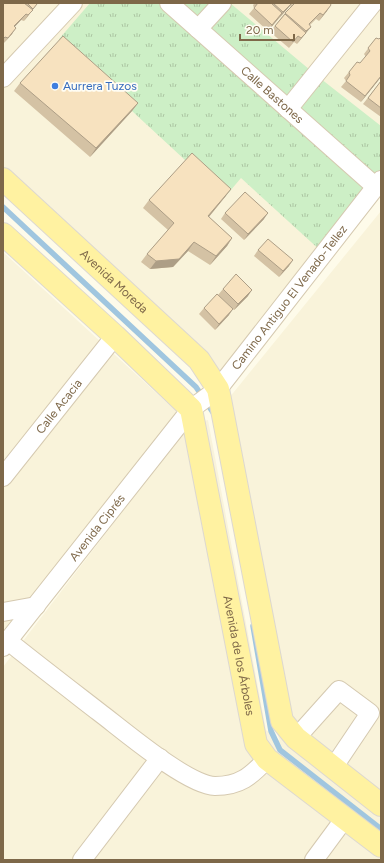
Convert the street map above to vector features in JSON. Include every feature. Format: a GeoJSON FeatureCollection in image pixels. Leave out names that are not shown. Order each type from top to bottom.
{"type":"FeatureCollection","features":[{"type":"Feature","properties":{"kind":"main road","name":"Avenida Moreda"},"geometry":{"type":"LineString","coordinates":[[3,179],[199,360],[218,389]]}},
{"type":"Feature","properties":{"kind":"main road"},"geometry":{"type":"LineString","coordinates":[[3,234],[115,336],[191,409]]}},
{"type":"Feature","properties":{"kind":"main road"},"geometry":{"type":"LineString","coordinates":[[218,389],[282,721],[296,738],[381,805]]}},
{"type":"Feature","properties":{"kind":"main road","name":"Avenida de los Árboles"},"geometry":{"type":"LineString","coordinates":[[191,409],[256,744],[267,759],[381,846]]}},
{"type":"Feature","properties":{"kind":"street"},"geometry":{"type":"LineString","coordinates":[[3,78],[73,3]]}},
{"type":"Feature","properties":{"kind":"street","name":"Calle Bastones"},"geometry":{"type":"LineString","coordinates":[[169,3],[288,109],[378,184]]}},
{"type":"Feature","properties":{"kind":"street"},"geometry":{"type":"LineString","coordinates":[[198,29],[222,3]]}},
{"type":"Feature","properties":{"kind":"street"},"geometry":{"type":"LineString","coordinates":[[288,109],[373,3]]}},
{"type":"Feature","properties":{"kind":"street","name":"Camino Antiguo El Venado-Tellez"},"geometry":{"type":"LineString","coordinates":[[191,409],[218,389],[378,184]]}},
{"type":"Feature","properties":{"kind":"street","name":"Calle Acacia"},"geometry":{"type":"LineString","coordinates":[[3,477],[115,336]]}},
{"type":"Feature","properties":{"kind":"street","name":"Avenida Ciprés"},"geometry":{"type":"LineString","coordinates":[[5,644],[191,409]]}},
{"type":"Feature","properties":{"kind":"street"},"geometry":{"type":"LineString","coordinates":[[3,612],[36,606]]}},
{"type":"Feature","properties":{"kind":"street"},"geometry":{"type":"LineString","coordinates":[[5,644],[160,758],[191,778],[214,786],[233,784],[251,776],[267,759]]}},
{"type":"Feature","properties":{"kind":"street"},"geometry":{"type":"LineString","coordinates":[[296,738],[338,690],[370,713],[334,768]]}},
{"type":"Feature","properties":{"kind":"street"},"geometry":{"type":"LineString","coordinates":[[82,860],[160,758]]}},
{"type":"Feature","properties":{"kind":"street"},"geometry":{"type":"LineString","coordinates":[[314,860],[345,818]]}},
{"type":"Feature","properties":{"kind":"shaded area"},"geometry":{"type":"Polygon","coordinates":[[[3,3],[381,3],[381,177],[218,388],[3,189],[3,3]]]}},
{"type":"Feature","properties":{"kind":"shaded area"},"geometry":{"type":"Polygon","coordinates":[[[381,211],[381,860],[3,860],[3,667],[190,424],[208,420],[266,730],[280,741],[275,728],[212,419],[381,211]]]}},
{"type":"Feature","properties":{"kind":"shaded area"},"geometry":{"type":"Polygon","coordinates":[[[3,252],[189,423],[3,656],[3,252]]]}},
{"type":"Feature","properties":{"kind":"green space"},"geometry":{"type":"Polygon","coordinates":[[[90,3],[230,3],[316,75],[381,126],[381,179],[322,252],[241,178],[225,197],[132,111],[59,39],[90,3]]]}},
{"type":"Feature","properties":{"kind":"building"},"geometry":{"type":"Polygon","coordinates":[[[3,3],[24,3],[33,10],[28,15],[26,14],[14,26],[16,28],[8,38],[5,37],[3,39],[3,3]]]}},
{"type":"Feature","properties":{"kind":"building"},"geometry":{"type":"Polygon","coordinates":[[[27,3],[37,3],[37,4],[33,9],[27,3]]]}},
{"type":"Feature","properties":{"kind":"building"},"geometry":{"type":"Polygon","coordinates":[[[258,3],[271,3],[282,13],[272,25],[254,8],[258,3]]]}},
{"type":"Feature","properties":{"kind":"building"},"geometry":{"type":"Polygon","coordinates":[[[273,3],[292,3],[283,12],[273,3]]]}},
{"type":"Feature","properties":{"kind":"building"},"geometry":{"type":"Polygon","coordinates":[[[295,3],[330,3],[331,5],[323,15],[320,13],[309,24],[311,27],[306,31],[285,13],[295,3]]]}},
{"type":"Feature","properties":{"kind":"building"},"geometry":{"type":"Polygon","coordinates":[[[285,14],[306,33],[301,38],[298,36],[293,42],[275,26],[285,14]]]}},
{"type":"Feature","properties":{"kind":"building"},"geometry":{"type":"Polygon","coordinates":[[[63,36],[138,103],[96,148],[20,83],[63,36]]]}},
{"type":"Feature","properties":{"kind":"building"},"geometry":{"type":"Polygon","coordinates":[[[381,37],[381,76],[365,96],[346,81],[350,75],[349,72],[357,62],[360,63],[370,51],[368,48],[376,38],[379,39],[381,37]]]}},
{"type":"Feature","properties":{"kind":"building"},"geometry":{"type":"Polygon","coordinates":[[[381,81],[381,108],[368,98],[381,81]]]}},
{"type":"Feature","properties":{"kind":"building"},"geometry":{"type":"Polygon","coordinates":[[[192,153],[231,189],[208,216],[232,238],[216,256],[194,242],[179,259],[156,261],[147,254],[174,223],[149,200],[192,153]]]}},
{"type":"Feature","properties":{"kind":"building"},"geometry":{"type":"Polygon","coordinates":[[[245,192],[268,213],[248,234],[225,213],[245,192]]]}},
{"type":"Feature","properties":{"kind":"building"},"geometry":{"type":"Polygon","coordinates":[[[268,239],[293,260],[283,271],[258,250],[268,239]]]}},
{"type":"Feature","properties":{"kind":"building"},"geometry":{"type":"Polygon","coordinates":[[[236,274],[252,290],[238,304],[223,289],[236,274]]]}},
{"type":"Feature","properties":{"kind":"building"},"geometry":{"type":"Polygon","coordinates":[[[217,294],[233,309],[219,324],[204,308],[217,294]]]}},
{"type":"Feature","properties":{"kind":"waterway"},"geometry":{"type":"LineString","coordinates":[[3,207],[196,387],[214,414]]}},
{"type":"Feature","properties":{"kind":"waterway"},"geometry":{"type":"LineString","coordinates":[[253,626],[271,731],[280,750],[381,829]]}},
{"type":"Feature","properties":{"kind":"place","name":"Aurrera Tuzos"},"geometry":{"type":"Point","coordinates":[55,86]}}]}
